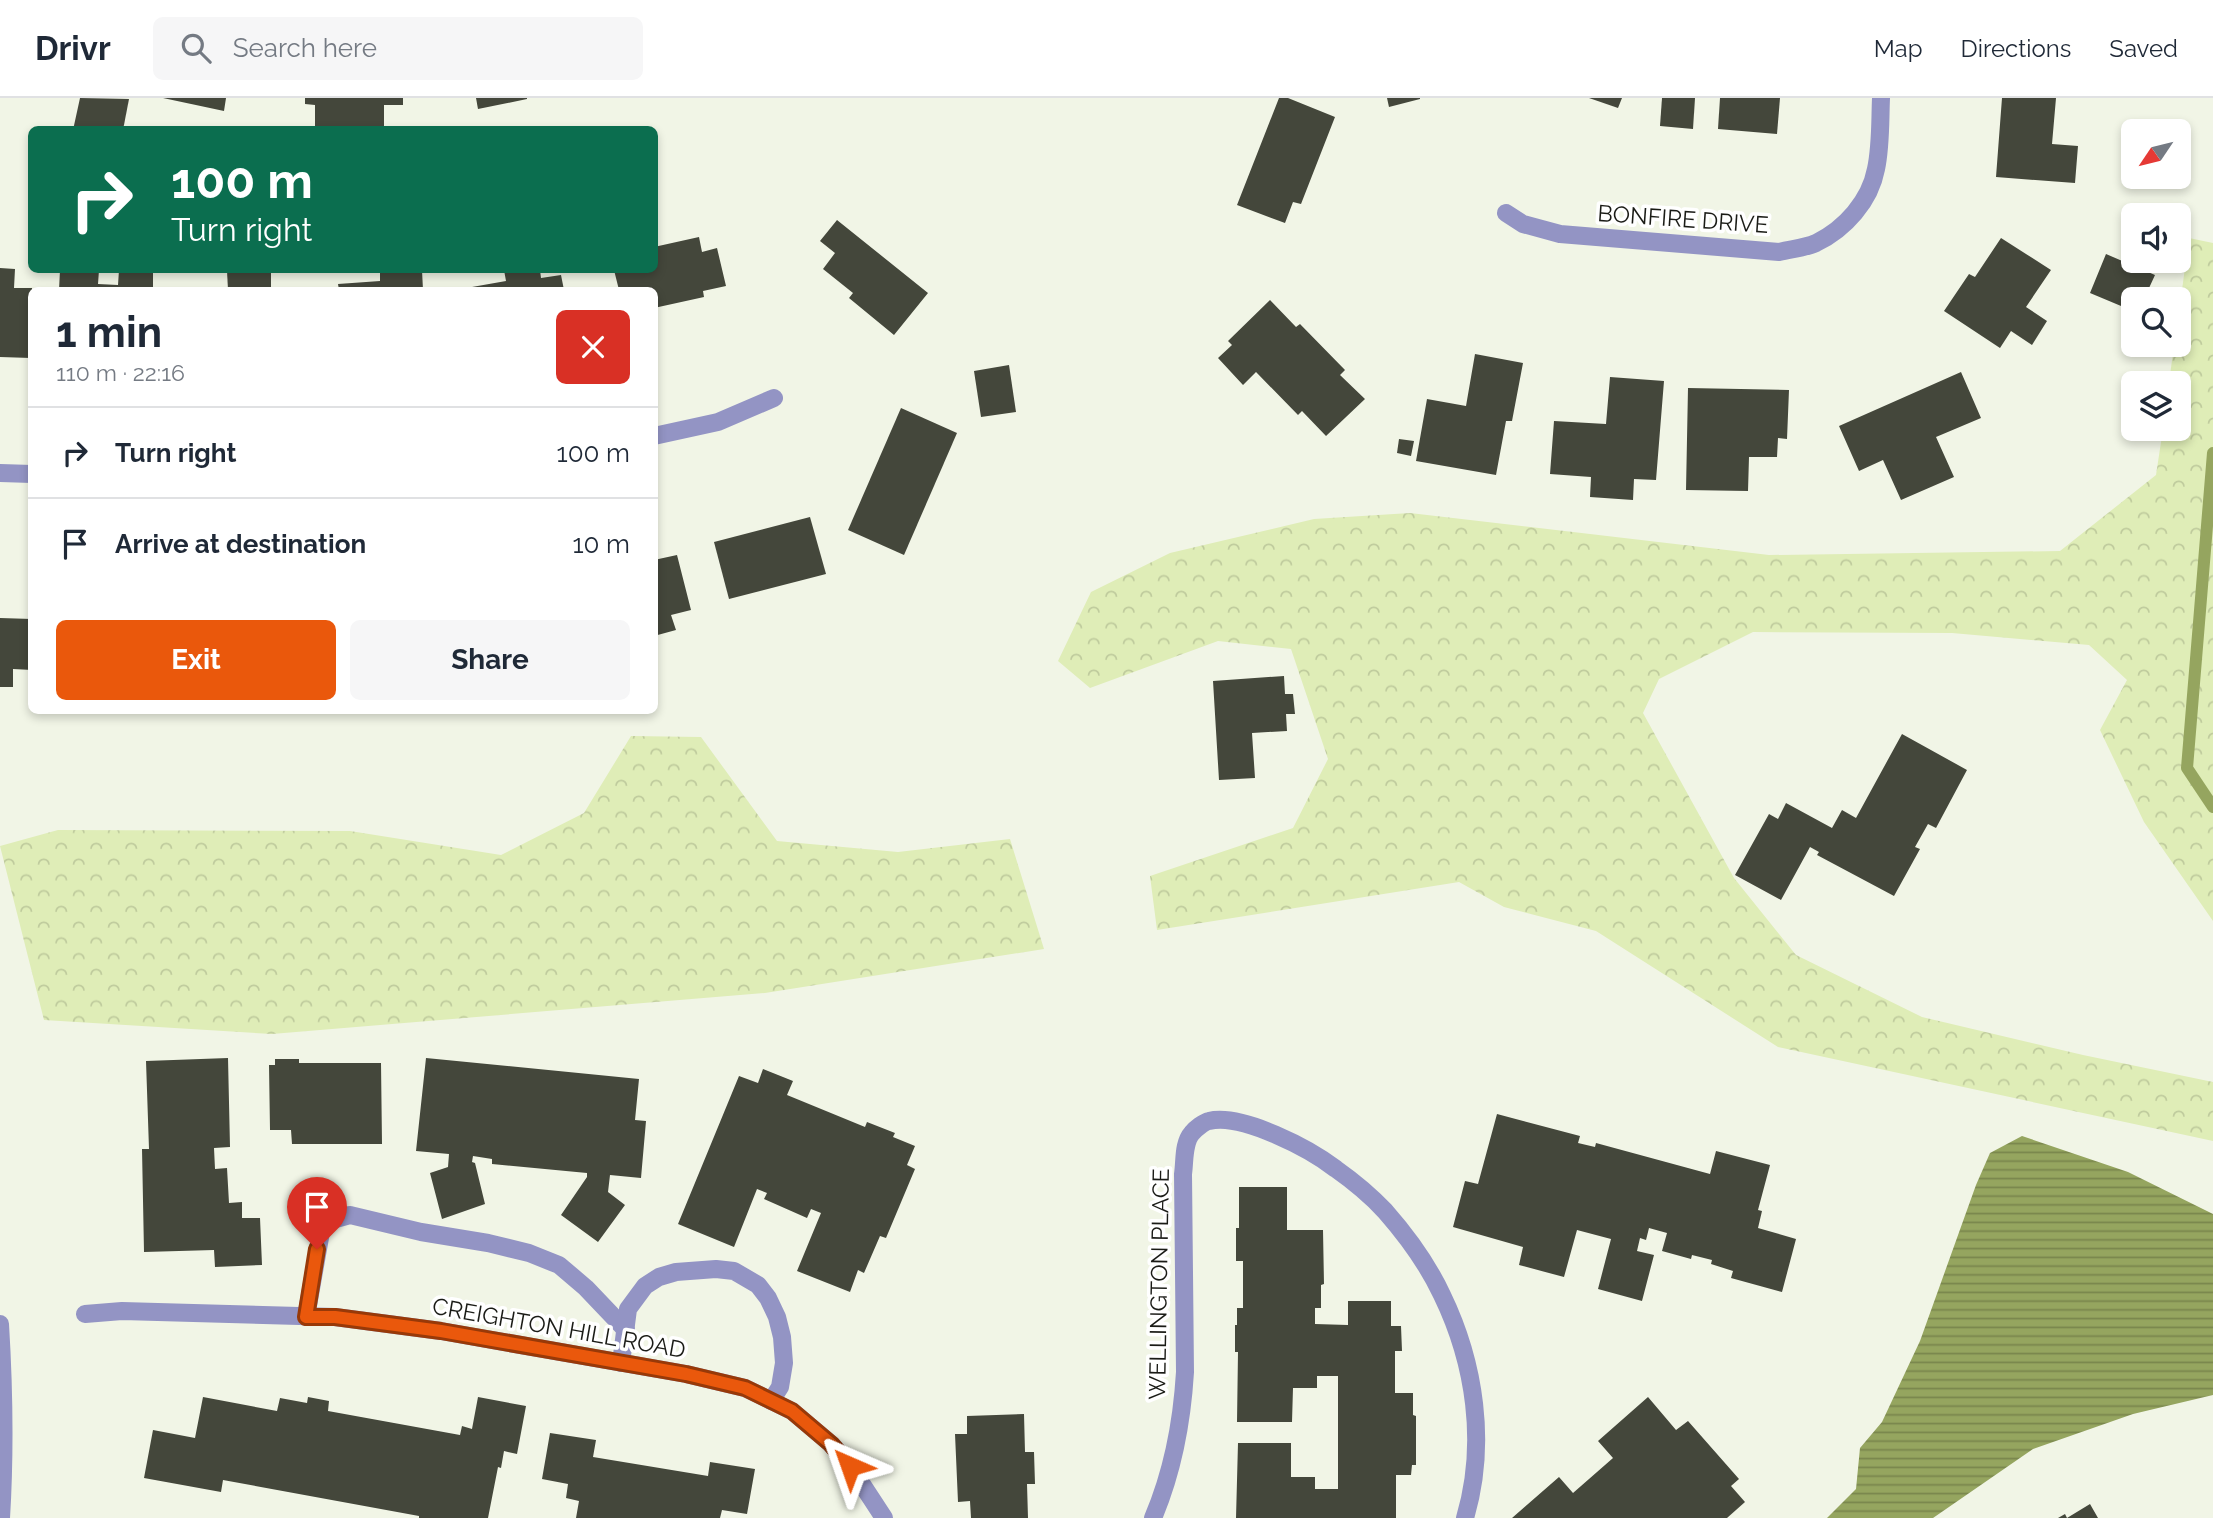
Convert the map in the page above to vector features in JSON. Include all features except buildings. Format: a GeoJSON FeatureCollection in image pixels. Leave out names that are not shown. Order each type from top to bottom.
{"type":"FeatureCollection","features":[{"type":"Feature","properties":{"kind":"street","name":"BONFIRE DRIVE"},"geometry":{"type":"LineString","coordinates":[[1506,212],[1523,224],[1560,234],[1779,251],[1813,244],[1838,230],[1855,213],[1870,187],[1876,169],[1881,98]]}},
{"type":"Feature","properties":{"kind":"street"},"geometry":{"type":"LineString","coordinates":[[658,435],[718,422],[774,398]]}},
{"type":"Feature","properties":{"kind":"street"},"geometry":{"type":"LineString","coordinates":[[0,473],[28,474]]}},
{"type":"Feature","properties":{"kind":"street","name":"WELLINGTON PLACE"},"geometry":{"type":"LineString","coordinates":[[1153,1518],[1168,1481],[1183,1404],[1186,1143],[1192,1132],[1208,1121],[1237,1121],[1281,1137],[1336,1169],[1384,1210],[1420,1256],[1442,1294],[1455,1326],[1473,1393],[1475,1464],[1465,1518]]}},
{"type":"Feature","properties":{"kind":"street"},"geometry":{"type":"LineString","coordinates":[[306,1317],[321,1232],[332,1220],[351,1215],[421,1232],[488,1243],[559,1265],[586,1288],[626,1330]]}},
{"type":"Feature","properties":{"kind":"street"},"geometry":{"type":"LineString","coordinates":[[621,1363],[628,1309],[645,1286],[659,1277],[676,1272],[716,1269],[733,1271],[758,1285],[777,1317],[784,1363],[780,1387],[771,1401]]}},
{"type":"Feature","properties":{"kind":"street","name":"CREIGHTON HILL ROAD"},"geometry":{"type":"LineString","coordinates":[[85,1314],[122,1311],[335,1317],[441,1331],[745,1388],[792,1411],[831,1444],[850,1466],[884,1518]]}},
{"type":"Feature","properties":{"kind":"street"},"geometry":{"type":"LineString","coordinates":[[0,1324],[5,1402],[1,1518]]}},
{"type":"Feature","properties":{"kind":"green space"},"geometry":{"type":"Polygon","coordinates":[[[2191,238],[2213,243],[2213,921],[2144,822],[2100,730],[2127,680],[2089,645],[1952,633],[1753,632],[1659,679],[1643,713],[1734,878],[1796,955],[1922,1017],[2213,1082],[2213,1141],[1778,1047],[1596,931],[1504,907],[1459,882],[1157,930],[1150,876],[1293,828],[1328,759],[1291,649],[1218,641],[1090,688],[1058,661],[1091,592],[1170,553],[1314,519],[1410,513],[1769,555],[2060,551],[2156,475],[2161,441],[2191,441],[2191,371],[2171,371],[2172,357],[2191,357],[2191,287],[2182,287],[2184,273],[2191,273],[2191,238]]]}},
{"type":"Feature","properties":{"kind":"green space"},"geometry":{"type":"Polygon","coordinates":[[[631,736],[701,737],[777,841],[898,852],[1010,839],[1044,949],[765,993],[272,1034],[44,1020],[0,846],[58,830],[350,831],[501,855],[584,813],[631,736]]]}},
{"type":"Feature","properties":{"kind":"shaded area"},"geometry":{"type":"Polygon","coordinates":[[[2022,1136],[2128,1172],[2213,1214],[2213,1395],[2133,1414],[2033,1449],[1933,1518],[1827,1518],[1856,1489],[1860,1448],[1882,1422],[1920,1341],[1990,1153],[2022,1136]]]}},
{"type":"Feature","properties":{"kind":"waterway"},"geometry":{"type":"LineString","coordinates":[[2213,453],[2187,768],[2213,807]]}},
{"type":"Feature","properties":{"kind":"route"},"geometry":{"type":"LineString","coordinates":[[317,1249],[306,1317],[335,1317],[441,1331],[686,1374],[745,1388],[792,1411],[831,1444],[850,1466]]}}]}
